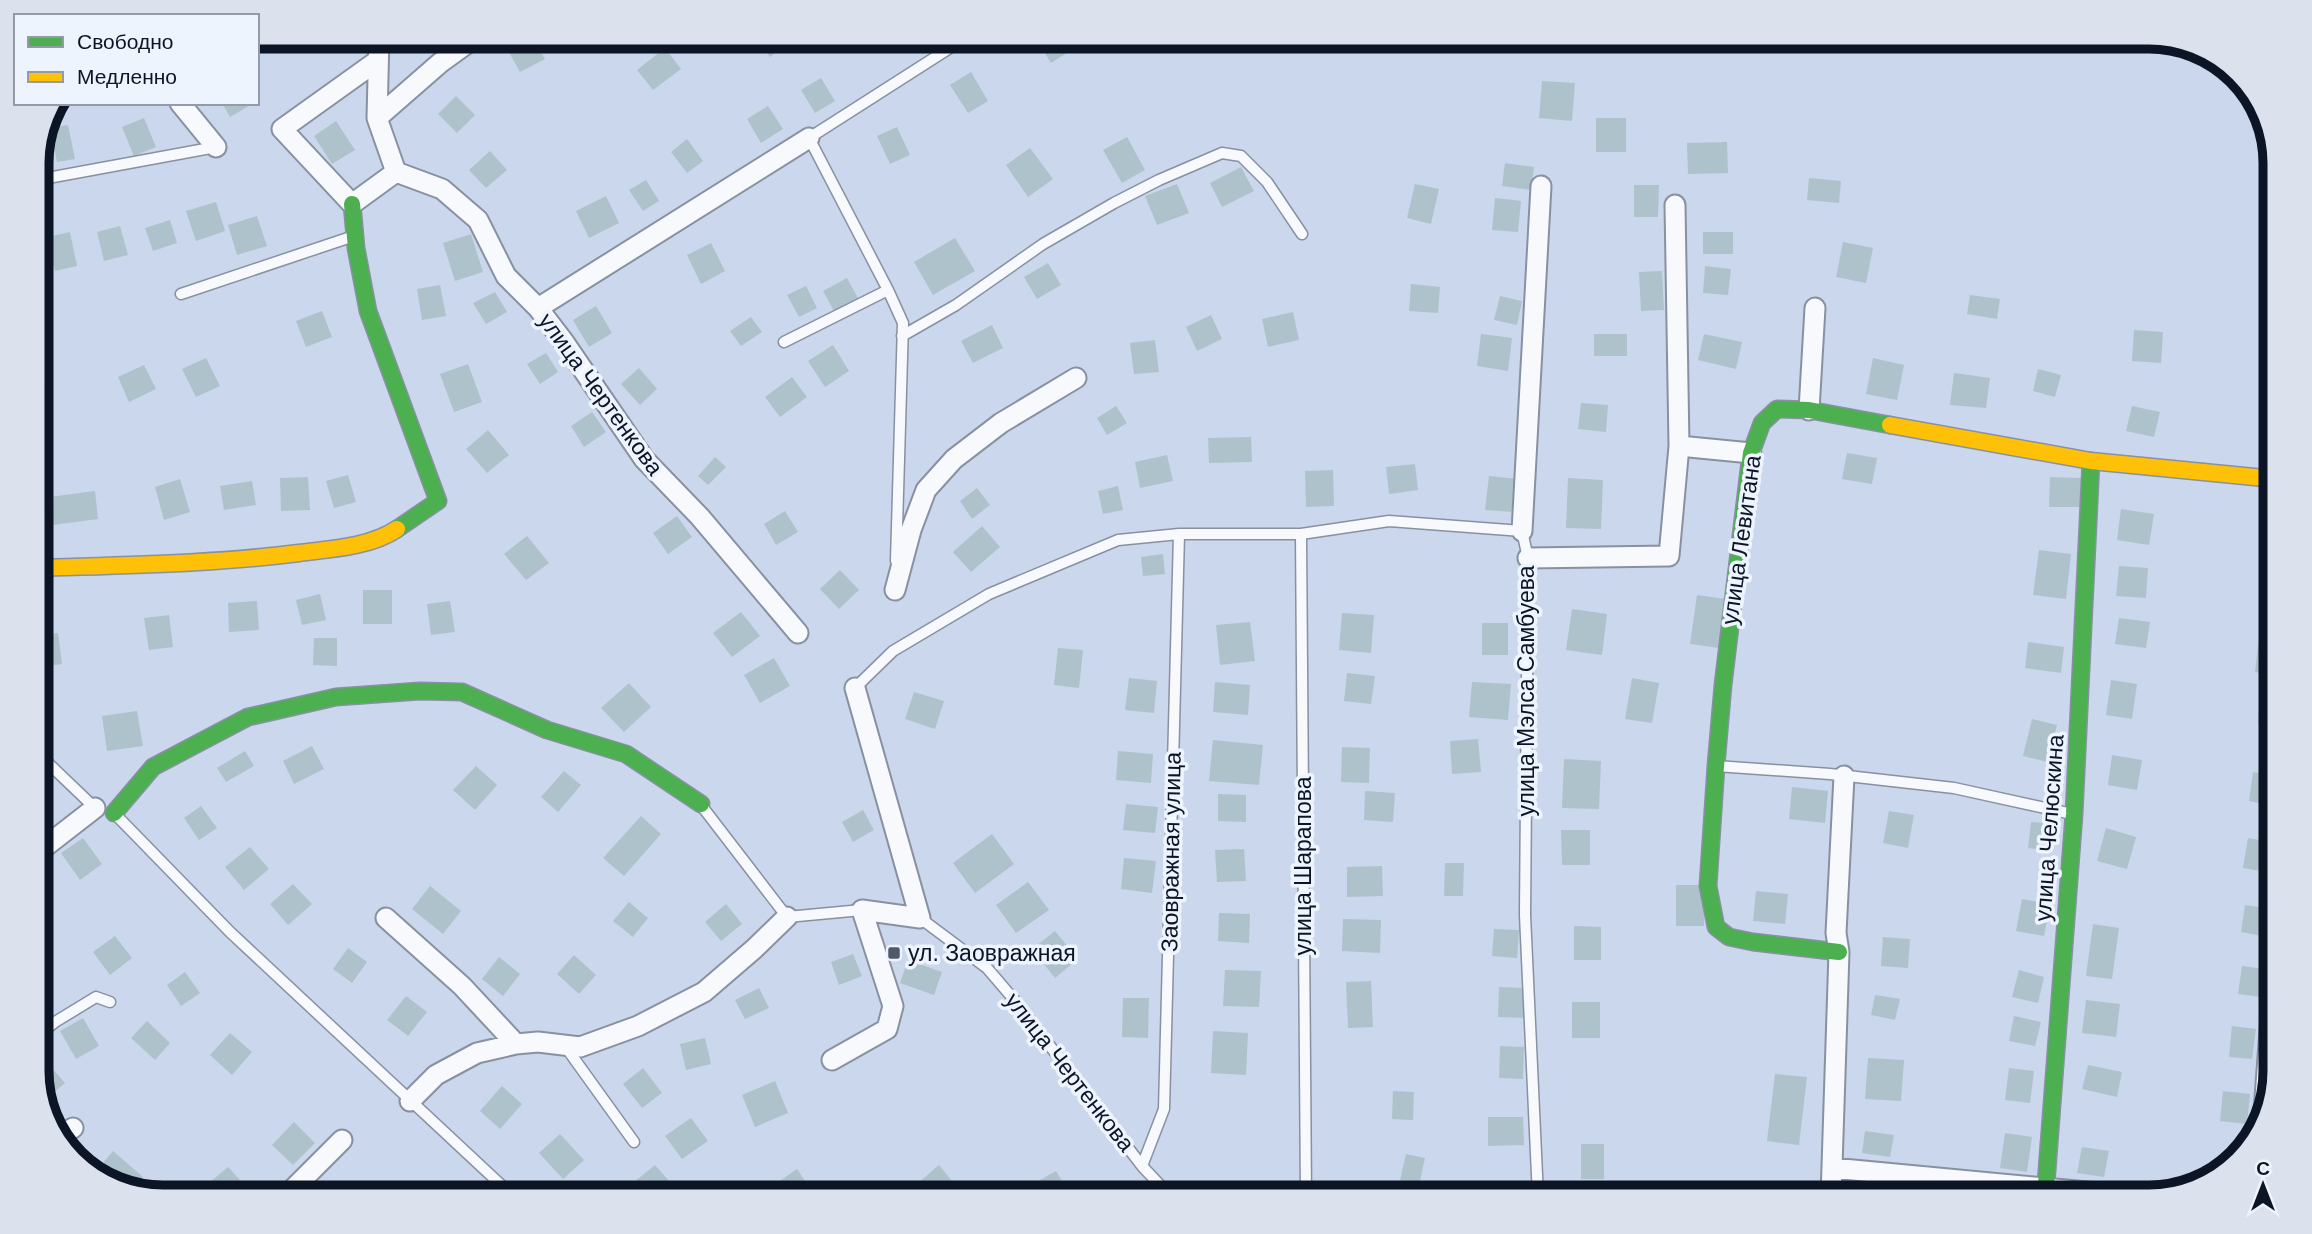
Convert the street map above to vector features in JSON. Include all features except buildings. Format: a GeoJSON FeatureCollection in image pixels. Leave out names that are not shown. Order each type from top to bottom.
{"type":"FeatureCollection","features":[{"type":"Feature","properties":{"kind":"street"},"geometry":{"type":"LineString","coordinates":[[352,204],[396,172],[377,118],[378,49]]}},
{"type":"Feature","properties":{"kind":"street"},"geometry":{"type":"LineString","coordinates":[[377,118],[459,49]]}},
{"type":"Feature","properties":{"kind":"street"},"geometry":{"type":"LineString","coordinates":[[49,568],[246,560],[326,550],[383,538],[438,500],[368,311],[352,204],[282,129],[377,61]]}},
{"type":"Feature","properties":{"kind":"street"},"geometry":{"type":"LineString","coordinates":[[182,105],[216,147]]}},
{"type":"Feature","properties":{"kind":"street"},"geometry":{"type":"LineString","coordinates":[[538,308],[809,138]]}},
{"type":"Feature","properties":{"kind":"street","name":"улица Чертенкова"},"geometry":{"type":"LineString","coordinates":[[396,172],[442,189],[478,220],[506,276],[538,308],[564,342],[644,459],[700,517],[798,633]]}},
{"type":"Feature","properties":{"kind":"street","name":"улица Мэлса Самбуева"},"geometry":{"type":"LineString","coordinates":[[1522,531],[1541,186]]}},
{"type":"Feature","properties":{"kind":"street"},"geometry":{"type":"LineString","coordinates":[[1528,558],[1669,556],[1679,446],[1675,205]]}},
{"type":"Feature","properties":{"kind":"street"},"geometry":{"type":"LineString","coordinates":[[1809,410],[1815,308]]}},
{"type":"Feature","properties":{"kind":"street"},"geometry":{"type":"LineString","coordinates":[[895,590],[911,530],[926,490],[954,459],[1001,422],[1076,378]]}},
{"type":"Feature","properties":{"kind":"street","name":"улица Левитана"},"geometry":{"type":"LineString","coordinates":[[1839,952],[1729,937],[1716,927],[1708,886],[1723,685],[1751,453],[1762,422],[1777,409],[1809,410],[2091,461],[2263,478]]}},
{"type":"Feature","properties":{"kind":"street"},"geometry":{"type":"LineString","coordinates":[[1679,446],[1751,453]]}},
{"type":"Feature","properties":{"kind":"street","name":"улица Челюскина"},"geometry":{"type":"LineString","coordinates":[[2046,1185],[2074,814],[2091,461]]}},
{"type":"Feature","properties":{"kind":"street"},"geometry":{"type":"LineString","coordinates":[[832,1059],[887,1029],[893,1006],[862,910],[920,918],[855,688]]}},
{"type":"Feature","properties":{"kind":"street"},"geometry":{"type":"LineString","coordinates":[[49,845],[104,810],[153,767],[248,717],[336,697],[420,691],[462,692],[547,730],[626,754],[701,804]]}},
{"type":"Feature","properties":{"kind":"street"},"geometry":{"type":"LineString","coordinates":[[1831,1185],[1839,952],[1836,933],[1844,776]]}},
{"type":"Feature","properties":{"kind":"street"},"geometry":{"type":"LineString","coordinates":[[410,1101],[436,1075],[477,1054],[516,1044],[538,1042],[580,1047],[638,1026],[704,992],[788,917]]}},
{"type":"Feature","properties":{"kind":"street"},"geometry":{"type":"LineString","coordinates":[[386,918],[462,986],[516,1044]]}},
{"type":"Feature","properties":{"kind":"street"},"geometry":{"type":"LineString","coordinates":[[297,1185],[342,1140]]}},
{"type":"Feature","properties":{"kind":"street"},"geometry":{"type":"LineString","coordinates":[[1832,1168],[1977,1185]]}},
{"type":"Feature","properties":{"kind":"lane"},"geometry":{"type":"LineString","coordinates":[[895,590],[903,323],[809,138],[948,49]]}},
{"type":"Feature","properties":{"kind":"lane"},"geometry":{"type":"LineString","coordinates":[[49,178],[216,147]]}},
{"type":"Feature","properties":{"kind":"lane"},"geometry":{"type":"LineString","coordinates":[[902,336],[956,305],[1043,244],[1114,203],[1222,153],[1241,156],[1268,182],[1302,234]]}},
{"type":"Feature","properties":{"kind":"lane"},"geometry":{"type":"LineString","coordinates":[[181,294],[355,236]]}},
{"type":"Feature","properties":{"kind":"lane"},"geometry":{"type":"LineString","coordinates":[[784,342],[888,290]]}},
{"type":"Feature","properties":{"kind":"lane"},"geometry":{"type":"LineString","coordinates":[[855,688],[893,651],[989,594],[1118,540],[1179,534],[1301,534],[1389,521],[1522,531]]}},
{"type":"Feature","properties":{"kind":"lane","name":"улица Мэлса Самбуева"},"geometry":{"type":"LineString","coordinates":[[1522,531],[1528,558],[1525,915],[1537,1185]]}},
{"type":"Feature","properties":{"kind":"lane","name":"Заовражная улица"},"geometry":{"type":"LineString","coordinates":[[1142,1166],[1164,1109],[1179,534]]}},
{"type":"Feature","properties":{"kind":"lane","name":"улица Шарапова"},"geometry":{"type":"LineString","coordinates":[[1301,534],[1306,1185]]}},
{"type":"Feature","properties":{"kind":"lane"},"geometry":{"type":"LineString","coordinates":[[49,764],[104,810],[230,932],[501,1185]]}},
{"type":"Feature","properties":{"kind":"lane"},"geometry":{"type":"LineString","coordinates":[[1716,766],[1788,770],[1954,788],[2074,814]]}},
{"type":"Feature","properties":{"kind":"lane"},"geometry":{"type":"LineString","coordinates":[[701,804],[788,917],[862,910]]}},
{"type":"Feature","properties":{"kind":"lane","name":"улица Чертенкова"},"geometry":{"type":"LineString","coordinates":[[920,918],[987,968],[1160,1185]]}},
{"type":"Feature","properties":{"kind":"lane"},"geometry":{"type":"LineString","coordinates":[[49,1026],[96,997],[110,1002]]}},
{"type":"Feature","properties":{"kind":"lane"},"geometry":{"type":"LineString","coordinates":[[565,1045],[634,1142]]}},
{"type":"Feature","properties":{"kind":"traffic: fast"},"geometry":{"type":"LineString","coordinates":[[352,204],[356,248],[368,311],[438,501],[397,529]]}},
{"type":"Feature","properties":{"kind":"traffic: fast"},"geometry":{"type":"LineString","coordinates":[[1839,952],[1753,942],[1729,937],[1716,927],[1708,886],[1723,685],[1751,453],[1762,423],[1777,409],[1809,410],[1890,425]]}},
{"type":"Feature","properties":{"kind":"traffic: fast"},"geometry":{"type":"LineString","coordinates":[[2046,1185],[2074,814],[2091,461]]}},
{"type":"Feature","properties":{"kind":"traffic: fast"},"geometry":{"type":"LineString","coordinates":[[114,813],[153,767],[248,717],[336,697],[420,691],[462,692],[547,730],[626,754],[701,804]]}},
{"type":"Feature","properties":{"kind":"traffic: slow"},"geometry":{"type":"LineString","coordinates":[[1890,425],[2091,461],[2263,478]]}},
{"type":"Feature","properties":{"kind":"traffic: slow"},"geometry":{"type":"LineString","coordinates":[[49,568],[168,564],[266,557],[350,546],[375,540],[397,529]]}},
{"type":"Feature","properties":{"kind":"place","name":"ул. Заовражная"},"geometry":{"type":"Point","coordinates":[894,953]}}]}
